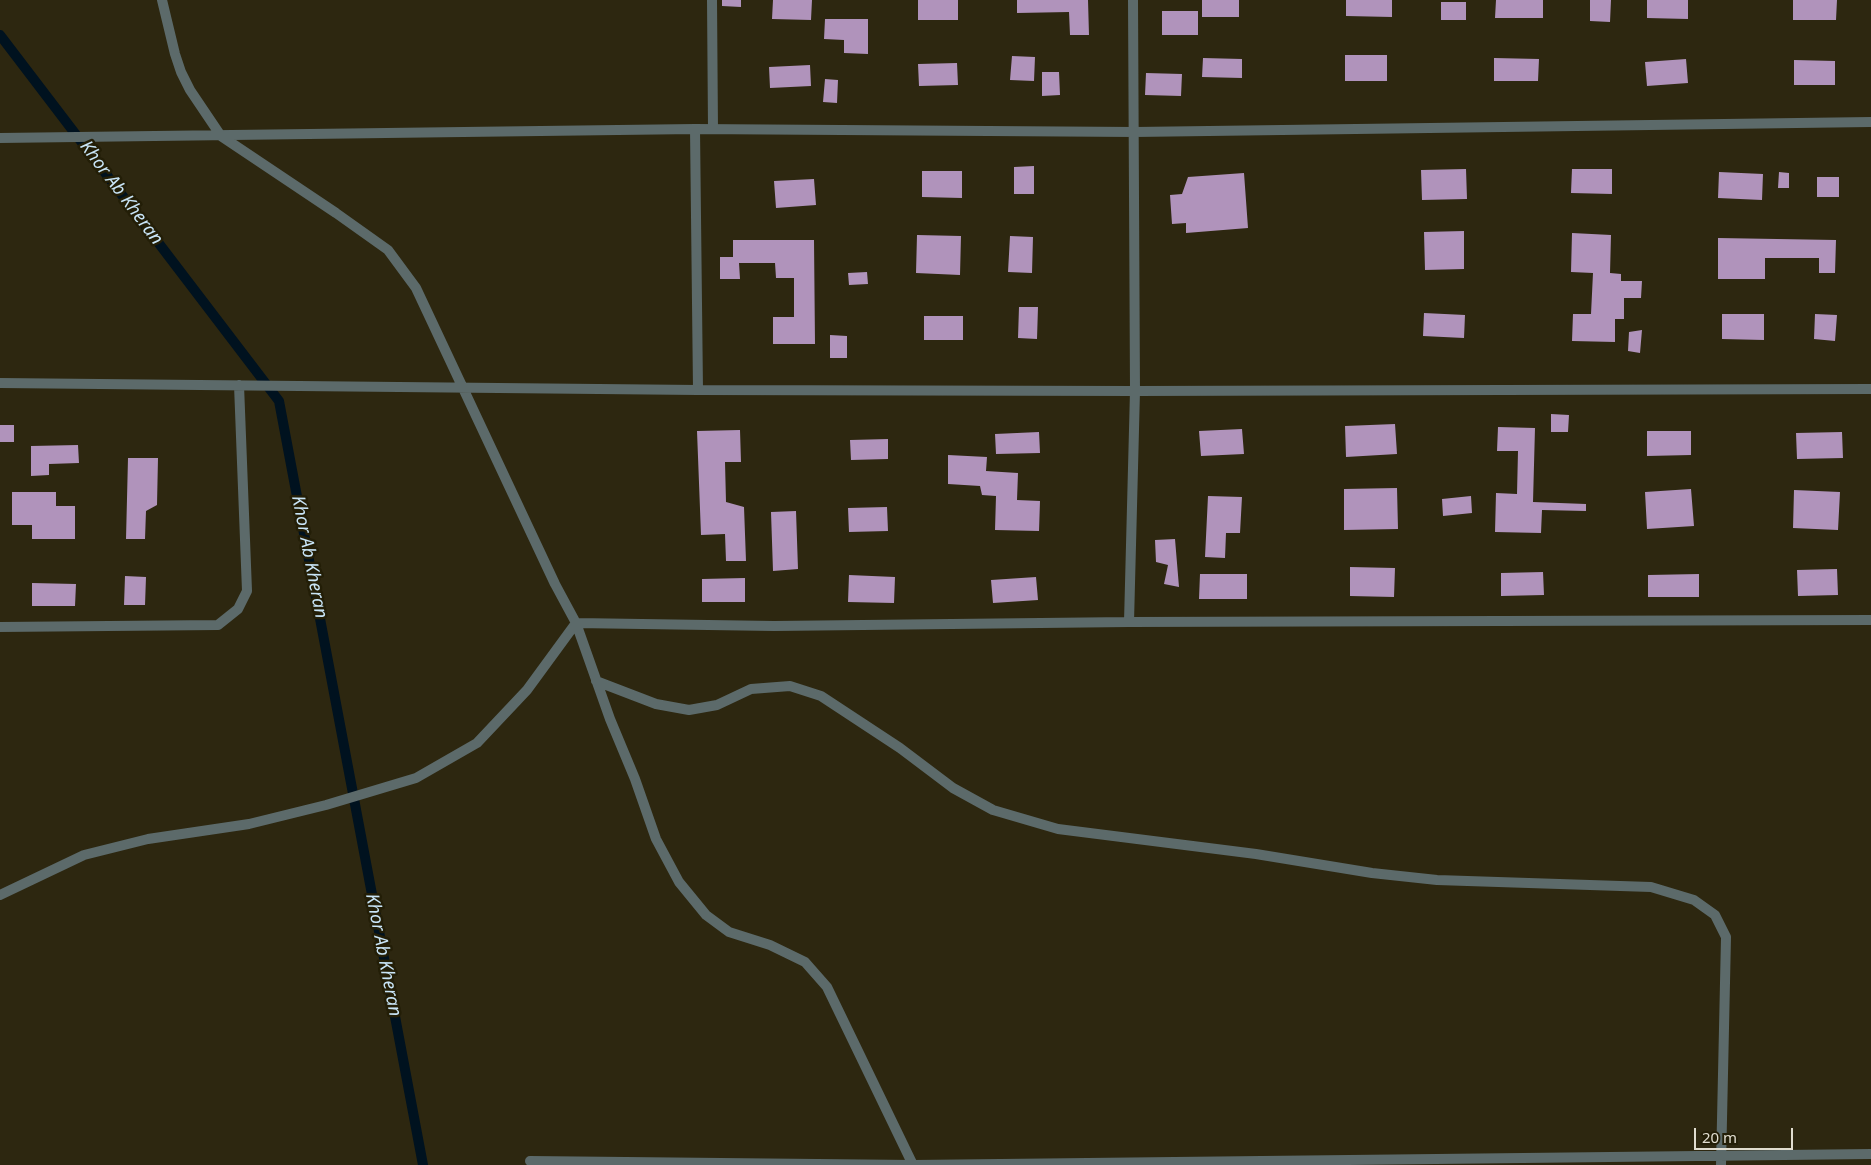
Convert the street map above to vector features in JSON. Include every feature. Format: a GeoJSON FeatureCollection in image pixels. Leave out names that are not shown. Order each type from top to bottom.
{"type":"FeatureCollection","features":[{"type":"Feature","properties":{"kind":"street"},"geometry":{"type":"LineString","coordinates":[[162,0],[181,72],[190,90],[221,136],[388,250],[416,288],[555,584],[576,624],[656,839],[679,882],[706,915],[729,932],[770,945],[805,962],[827,987],[913,1165]]}},
{"type":"Feature","properties":{"kind":"street"},"geometry":{"type":"LineString","coordinates":[[712,0],[713,129]]}},
{"type":"Feature","properties":{"kind":"street"},"geometry":{"type":"LineString","coordinates":[[1129,622],[1135,391],[1133,0]]}},
{"type":"Feature","properties":{"kind":"street"},"geometry":{"type":"LineString","coordinates":[[0,138],[694,129],[1135,132],[1871,122]]}},
{"type":"Feature","properties":{"kind":"street"},"geometry":{"type":"LineString","coordinates":[[694,129],[698,390]]}},
{"type":"Feature","properties":{"kind":"street"},"geometry":{"type":"LineString","coordinates":[[0,383],[698,390],[1871,389]]}},
{"type":"Feature","properties":{"kind":"street"},"geometry":{"type":"LineString","coordinates":[[0,627],[218,625],[238,609],[247,591],[239,385]]}},
{"type":"Feature","properties":{"kind":"street"},"geometry":{"type":"LineString","coordinates":[[576,624],[774,626],[1129,622],[1871,620]]}},
{"type":"Feature","properties":{"kind":"street"},"geometry":{"type":"LineString","coordinates":[[0,895],[84,855],[148,839],[248,824],[416,778],[477,743],[527,690],[576,624]]}},
{"type":"Feature","properties":{"kind":"street"},"geometry":{"type":"LineString","coordinates":[[596,681],[656,704],[689,710],[717,705],[751,689],[790,686],[821,696],[900,748],[953,788],[993,810],[1058,829],[1256,854],[1372,873],[1437,880],[1651,887],[1694,900],[1716,915],[1726,937],[1721,1160]]}},
{"type":"Feature","properties":{"kind":"street"},"geometry":{"type":"LineString","coordinates":[[530,1162],[913,1165],[1721,1160],[1871,1154]]}},
{"type":"Feature","properties":{"kind":"building"},"geometry":{"type":"Polygon","coordinates":[[[722,0],[741,0],[741,7],[722,6],[722,0]]]}},
{"type":"Feature","properties":{"kind":"building"},"geometry":{"type":"Polygon","coordinates":[[[773,0],[812,0],[811,20],[772,19],[773,0]]]}},
{"type":"Feature","properties":{"kind":"building"},"geometry":{"type":"Polygon","coordinates":[[[918,0],[958,0],[958,20],[918,20],[918,0]]]}},
{"type":"Feature","properties":{"kind":"building"},"geometry":{"type":"Polygon","coordinates":[[[1017,0],[1088,0],[1089,35],[1070,35],[1069,12],[1017,13],[1017,0]]]}},
{"type":"Feature","properties":{"kind":"building"},"geometry":{"type":"Polygon","coordinates":[[[1202,0],[1239,0],[1239,17],[1202,17],[1202,0]]]}},
{"type":"Feature","properties":{"kind":"building"},"geometry":{"type":"Polygon","coordinates":[[[1346,0],[1392,0],[1392,17],[1346,16],[1346,0]]]}},
{"type":"Feature","properties":{"kind":"building"},"geometry":{"type":"Polygon","coordinates":[[[1496,0],[1543,0],[1543,18],[1495,18],[1496,0]]]}},
{"type":"Feature","properties":{"kind":"building"},"geometry":{"type":"Polygon","coordinates":[[[1590,0],[1611,0],[1610,22],[1590,21],[1590,0]]]}},
{"type":"Feature","properties":{"kind":"building"},"geometry":{"type":"Polygon","coordinates":[[[1647,0],[1688,0],[1688,19],[1647,18],[1647,0]]]}},
{"type":"Feature","properties":{"kind":"building"},"geometry":{"type":"Polygon","coordinates":[[[1793,0],[1837,0],[1836,20],[1793,20],[1793,0]]]}},
{"type":"Feature","properties":{"kind":"building"},"geometry":{"type":"Polygon","coordinates":[[[1441,2],[1466,2],[1466,20],[1441,20],[1441,2]]]}},
{"type":"Feature","properties":{"kind":"building"},"geometry":{"type":"Polygon","coordinates":[[[1162,11],[1198,11],[1198,35],[1162,35],[1162,11]]]}},
{"type":"Feature","properties":{"kind":"building"},"geometry":{"type":"Polygon","coordinates":[[[825,19],[868,19],[868,54],[844,53],[844,40],[824,39],[825,19]]]}},
{"type":"Feature","properties":{"kind":"building"},"geometry":{"type":"Polygon","coordinates":[[[1345,55],[1387,55],[1387,81],[1345,81],[1345,55]]]}},
{"type":"Feature","properties":{"kind":"building"},"geometry":{"type":"Polygon","coordinates":[[[1012,56],[1035,57],[1034,81],[1010,80],[1012,56]]]}},
{"type":"Feature","properties":{"kind":"building"},"geometry":{"type":"Polygon","coordinates":[[[1203,58],[1242,59],[1242,78],[1202,77],[1203,58]]]}},
{"type":"Feature","properties":{"kind":"building"},"geometry":{"type":"Polygon","coordinates":[[[1494,58],[1539,59],[1538,81],[1494,81],[1494,58]]]}},
{"type":"Feature","properties":{"kind":"building"},"geometry":{"type":"Polygon","coordinates":[[[1686,59],[1688,83],[1647,86],[1645,62],[1686,59]]]}},
{"type":"Feature","properties":{"kind":"building"},"geometry":{"type":"Polygon","coordinates":[[[1794,60],[1835,61],[1835,85],[1794,85],[1794,60]]]}},
{"type":"Feature","properties":{"kind":"building"},"geometry":{"type":"Polygon","coordinates":[[[957,63],[958,85],[919,86],[918,64],[957,63]]]}},
{"type":"Feature","properties":{"kind":"building"},"geometry":{"type":"Polygon","coordinates":[[[810,65],[811,86],[770,88],[769,67],[810,65]]]}},
{"type":"Feature","properties":{"kind":"building"},"geometry":{"type":"Polygon","coordinates":[[[1042,72],[1059,72],[1060,95],[1042,96],[1042,72]]]}},
{"type":"Feature","properties":{"kind":"building"},"geometry":{"type":"Polygon","coordinates":[[[1146,73],[1182,74],[1181,96],[1145,95],[1146,73]]]}},
{"type":"Feature","properties":{"kind":"building"},"geometry":{"type":"Polygon","coordinates":[[[825,79],[838,80],[837,103],[823,102],[825,79]]]}},
{"type":"Feature","properties":{"kind":"building"},"geometry":{"type":"Polygon","coordinates":[[[1034,166],[1034,194],[1014,194],[1014,167],[1034,166]]]}},
{"type":"Feature","properties":{"kind":"building"},"geometry":{"type":"Polygon","coordinates":[[[1466,169],[1467,199],[1422,200],[1421,170],[1466,169]]]}},
{"type":"Feature","properties":{"kind":"building"},"geometry":{"type":"Polygon","coordinates":[[[1572,169],[1612,169],[1612,194],[1571,193],[1572,169]]]}},
{"type":"Feature","properties":{"kind":"building"},"geometry":{"type":"Polygon","coordinates":[[[922,171],[962,171],[962,198],[922,197],[922,171]]]}},
{"type":"Feature","properties":{"kind":"building"},"geometry":{"type":"Polygon","coordinates":[[[1719,172],[1763,174],[1762,200],[1718,198],[1719,172]]]}},
{"type":"Feature","properties":{"kind":"building"},"geometry":{"type":"Polygon","coordinates":[[[1779,172],[1789,173],[1789,188],[1778,188],[1779,172]]]}},
{"type":"Feature","properties":{"kind":"building"},"geometry":{"type":"Polygon","coordinates":[[[1244,173],[1248,228],[1186,233],[1186,223],[1172,224],[1170,195],[1182,194],[1188,177],[1244,173]]]}},
{"type":"Feature","properties":{"kind":"building"},"geometry":{"type":"Polygon","coordinates":[[[1817,177],[1839,177],[1839,197],[1817,197],[1817,177]]]}},
{"type":"Feature","properties":{"kind":"building"},"geometry":{"type":"Polygon","coordinates":[[[814,179],[816,205],[776,208],[774,181],[814,179]]]}},
{"type":"Feature","properties":{"kind":"building"},"geometry":{"type":"Polygon","coordinates":[[[1464,231],[1464,269],[1425,270],[1424,232],[1464,231]]]}},
{"type":"Feature","properties":{"kind":"building"},"geometry":{"type":"Polygon","coordinates":[[[1572,233],[1611,235],[1610,273],[1621,274],[1621,281],[1642,281],[1641,298],[1624,298],[1624,319],[1615,319],[1615,342],[1572,341],[1573,314],[1591,314],[1593,273],[1571,272],[1572,233]]]}},
{"type":"Feature","properties":{"kind":"building"},"geometry":{"type":"Polygon","coordinates":[[[917,235],[961,236],[960,275],[916,273],[917,235]]]}},
{"type":"Feature","properties":{"kind":"building"},"geometry":{"type":"Polygon","coordinates":[[[1010,236],[1033,237],[1032,273],[1008,272],[1010,236]]]}},
{"type":"Feature","properties":{"kind":"building"},"geometry":{"type":"Polygon","coordinates":[[[1718,238],[1836,240],[1835,273],[1819,273],[1819,258],[1765,258],[1765,279],[1718,279],[1718,238]]]}},
{"type":"Feature","properties":{"kind":"building"},"geometry":{"type":"Polygon","coordinates":[[[733,240],[814,240],[815,344],[773,344],[773,317],[794,317],[794,278],[776,278],[775,263],[739,263],[740,279],[720,279],[720,257],[733,257],[733,240]]]}},
{"type":"Feature","properties":{"kind":"building"},"geometry":{"type":"Polygon","coordinates":[[[867,272],[868,284],[849,285],[848,273],[867,272]]]}},
{"type":"Feature","properties":{"kind":"building"},"geometry":{"type":"Polygon","coordinates":[[[1019,307],[1038,307],[1037,339],[1018,338],[1019,307]]]}},
{"type":"Feature","properties":{"kind":"building"},"geometry":{"type":"Polygon","coordinates":[[[1424,313],[1465,315],[1464,338],[1423,336],[1424,313]]]}},
{"type":"Feature","properties":{"kind":"building"},"geometry":{"type":"Polygon","coordinates":[[[1722,314],[1764,314],[1764,340],[1722,339],[1722,314]]]}},
{"type":"Feature","properties":{"kind":"building"},"geometry":{"type":"Polygon","coordinates":[[[1815,314],[1837,315],[1835,341],[1814,339],[1815,314]]]}},
{"type":"Feature","properties":{"kind":"building"},"geometry":{"type":"Polygon","coordinates":[[[924,316],[963,316],[963,340],[924,340],[924,316]]]}},
{"type":"Feature","properties":{"kind":"building"},"geometry":{"type":"Polygon","coordinates":[[[1642,330],[1640,353],[1628,351],[1629,332],[1642,330]]]}},
{"type":"Feature","properties":{"kind":"building"},"geometry":{"type":"Polygon","coordinates":[[[830,335],[847,336],[847,358],[830,358],[830,335]]]}},
{"type":"Feature","properties":{"kind":"building"},"geometry":{"type":"Polygon","coordinates":[[[1551,414],[1569,415],[1568,432],[1551,432],[1551,414]]]}},
{"type":"Feature","properties":{"kind":"building"},"geometry":{"type":"Polygon","coordinates":[[[1395,424],[1397,454],[1346,457],[1345,426],[1395,424]]]}},
{"type":"Feature","properties":{"kind":"building"},"geometry":{"type":"Polygon","coordinates":[[[0,425],[14,425],[14,442],[0,442],[0,425]]]}},
{"type":"Feature","properties":{"kind":"building"},"geometry":{"type":"Polygon","coordinates":[[[1498,427],[1535,428],[1533,502],[1586,504],[1586,511],[1542,510],[1541,533],[1495,532],[1496,493],[1517,494],[1518,451],[1497,451],[1498,427]]]}},
{"type":"Feature","properties":{"kind":"building"},"geometry":{"type":"Polygon","coordinates":[[[1242,429],[1244,454],[1201,456],[1199,431],[1242,429]]]}},
{"type":"Feature","properties":{"kind":"building"},"geometry":{"type":"Polygon","coordinates":[[[740,430],[741,462],[725,462],[726,502],[744,507],[746,561],[726,561],[725,534],[701,535],[697,431],[740,430]]]}},
{"type":"Feature","properties":{"kind":"building"},"geometry":{"type":"Polygon","coordinates":[[[1647,431],[1691,431],[1691,455],[1647,456],[1647,431]]]}},
{"type":"Feature","properties":{"kind":"building"},"geometry":{"type":"Polygon","coordinates":[[[1039,432],[1040,453],[996,454],[995,434],[1039,432]]]}},
{"type":"Feature","properties":{"kind":"building"},"geometry":{"type":"Polygon","coordinates":[[[1842,432],[1843,458],[1797,459],[1796,433],[1842,432]]]}},
{"type":"Feature","properties":{"kind":"building"},"geometry":{"type":"Polygon","coordinates":[[[888,439],[888,459],[851,460],[850,440],[888,439]]]}},
{"type":"Feature","properties":{"kind":"building"},"geometry":{"type":"Polygon","coordinates":[[[78,445],[79,463],[49,464],[49,475],[31,476],[31,446],[78,445]]]}},
{"type":"Feature","properties":{"kind":"building"},"geometry":{"type":"Polygon","coordinates":[[[948,455],[987,457],[986,471],[1018,473],[1017,500],[1040,501],[1039,531],[995,530],[996,496],[982,495],[980,486],[948,484],[948,455]]]}},
{"type":"Feature","properties":{"kind":"building"},"geometry":{"type":"Polygon","coordinates":[[[128,458],[158,458],[157,505],[146,511],[145,539],[126,539],[128,458]]]}},
{"type":"Feature","properties":{"kind":"building"},"geometry":{"type":"Polygon","coordinates":[[[1397,488],[1398,529],[1344,530],[1344,489],[1397,488]]]}},
{"type":"Feature","properties":{"kind":"building"},"geometry":{"type":"Polygon","coordinates":[[[1691,489],[1694,526],[1647,529],[1645,492],[1691,489]]]}},
{"type":"Feature","properties":{"kind":"building"},"geometry":{"type":"Polygon","coordinates":[[[1794,490],[1840,492],[1838,530],[1793,528],[1794,490]]]}},
{"type":"Feature","properties":{"kind":"building"},"geometry":{"type":"Polygon","coordinates":[[[12,492],[56,492],[56,506],[75,506],[75,539],[32,539],[32,525],[12,525],[12,492]]]}},
{"type":"Feature","properties":{"kind":"building"},"geometry":{"type":"Polygon","coordinates":[[[1208,496],[1242,497],[1240,533],[1226,533],[1225,558],[1205,557],[1208,496]]]}},
{"type":"Feature","properties":{"kind":"building"},"geometry":{"type":"Polygon","coordinates":[[[1471,496],[1472,513],[1443,516],[1442,499],[1471,496]]]}},
{"type":"Feature","properties":{"kind":"building"},"geometry":{"type":"Polygon","coordinates":[[[887,507],[888,531],[849,532],[848,508],[887,507]]]}},
{"type":"Feature","properties":{"kind":"building"},"geometry":{"type":"Polygon","coordinates":[[[796,511],[798,569],[773,571],[771,512],[796,511]]]}},
{"type":"Feature","properties":{"kind":"building"},"geometry":{"type":"Polygon","coordinates":[[[1175,539],[1179,587],[1164,584],[1168,565],[1156,562],[1155,540],[1175,539]]]}},
{"type":"Feature","properties":{"kind":"building"},"geometry":{"type":"Polygon","coordinates":[[[1350,567],[1395,568],[1394,597],[1350,596],[1350,567]]]}},
{"type":"Feature","properties":{"kind":"building"},"geometry":{"type":"Polygon","coordinates":[[[1837,569],[1838,595],[1798,596],[1797,570],[1837,569]]]}},
{"type":"Feature","properties":{"kind":"building"},"geometry":{"type":"Polygon","coordinates":[[[1543,572],[1544,595],[1501,596],[1501,573],[1543,572]]]}},
{"type":"Feature","properties":{"kind":"building"},"geometry":{"type":"Polygon","coordinates":[[[1200,574],[1247,574],[1247,599],[1199,599],[1200,574]]]}},
{"type":"Feature","properties":{"kind":"building"},"geometry":{"type":"Polygon","coordinates":[[[1699,574],[1699,597],[1648,597],[1648,575],[1699,574]]]}},
{"type":"Feature","properties":{"kind":"building"},"geometry":{"type":"Polygon","coordinates":[[[849,575],[895,577],[894,603],[848,602],[849,575]]]}},
{"type":"Feature","properties":{"kind":"building"},"geometry":{"type":"Polygon","coordinates":[[[125,576],[146,577],[145,605],[124,605],[125,576]]]}},
{"type":"Feature","properties":{"kind":"building"},"geometry":{"type":"Polygon","coordinates":[[[1036,577],[1038,600],[993,603],[991,580],[1036,577]]]}},
{"type":"Feature","properties":{"kind":"building"},"geometry":{"type":"Polygon","coordinates":[[[745,578],[745,602],[702,602],[702,579],[745,578]]]}},
{"type":"Feature","properties":{"kind":"building"},"geometry":{"type":"Polygon","coordinates":[[[32,583],[76,584],[75,606],[32,606],[32,583]]]}},
{"type":"Feature","properties":{"kind":"waterway","name":"Khor Ab Kheran"},"geometry":{"type":"LineString","coordinates":[[0,35],[279,401],[423,1165]]}}]}
